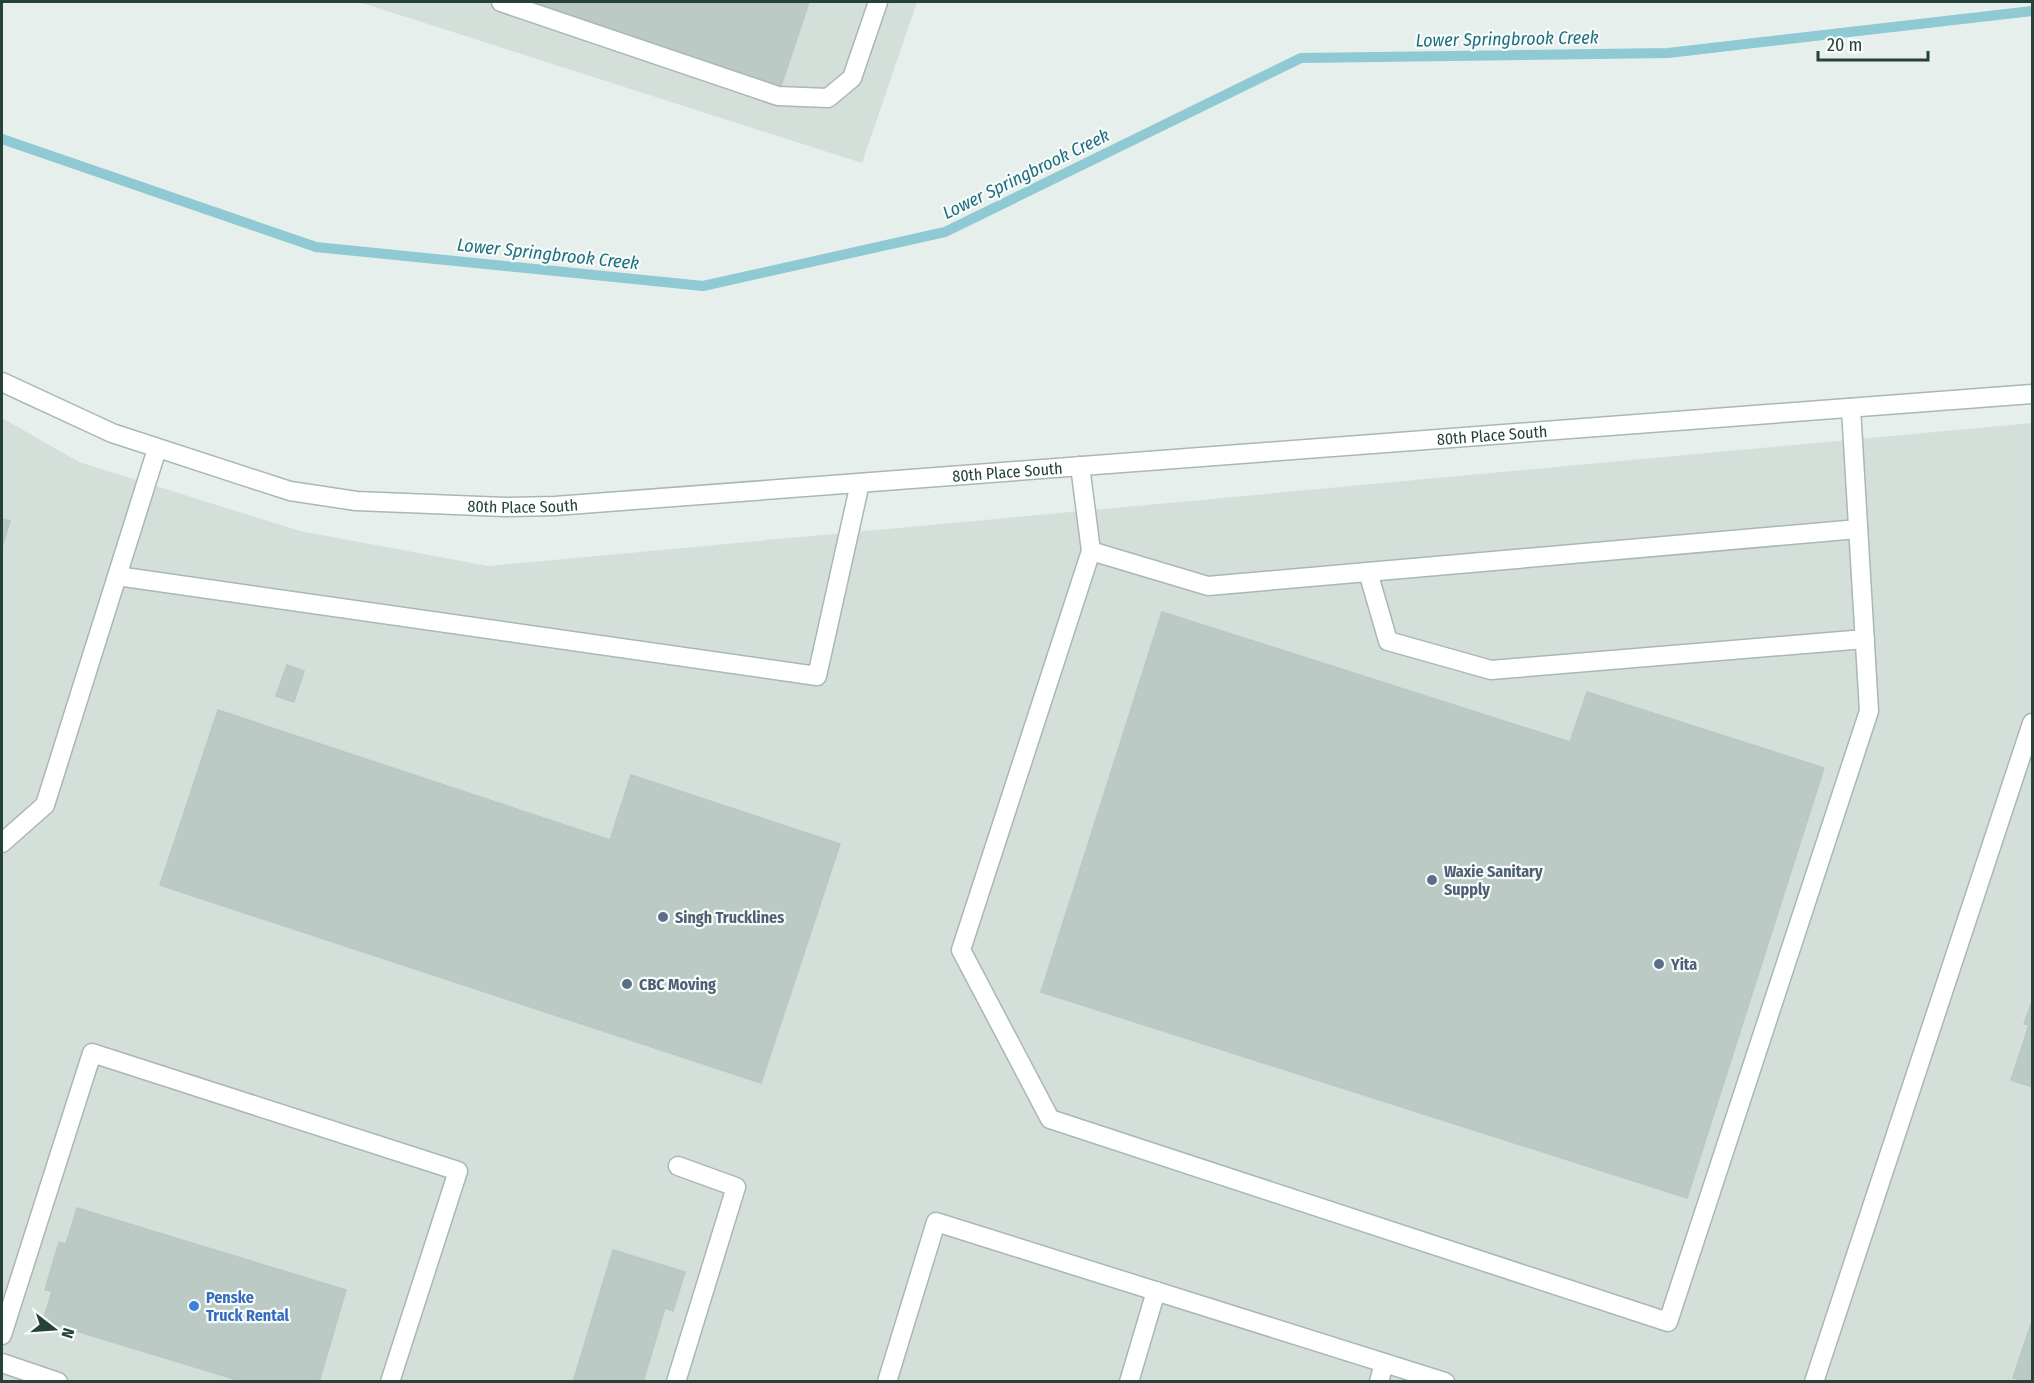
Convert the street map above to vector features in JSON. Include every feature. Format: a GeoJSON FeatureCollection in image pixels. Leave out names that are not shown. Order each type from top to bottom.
{"type":"FeatureCollection","features":[{"type":"Feature","properties":{"kind":"street"},"geometry":{"type":"LineString","coordinates":[[501,2],[778,96],[828,98],[852,78],[878,2]]}},
{"type":"Feature","properties":{"kind":"street","name":"80th Place South"},"geometry":{"type":"LineString","coordinates":[[2,382],[112,434],[290,491],[356,501],[505,507],[555,506],[2032,394]]}},
{"type":"Feature","properties":{"kind":"street"},"geometry":{"type":"LineString","coordinates":[[1080,466],[1091,551],[961,950],[1050,1119],[1668,1322],[1869,711],[1851,408]]}},
{"type":"Feature","properties":{"kind":"street"},"geometry":{"type":"LineString","coordinates":[[2,843],[45,805],[157,449]]}},
{"type":"Feature","properties":{"kind":"street"},"geometry":{"type":"LineString","coordinates":[[117,576],[817,676],[860,483]]}},
{"type":"Feature","properties":{"kind":"street"},"geometry":{"type":"LineString","coordinates":[[1091,551],[1208,586],[1858,529]]}},
{"type":"Feature","properties":{"kind":"street"},"geometry":{"type":"LineString","coordinates":[[1368,572],[1388,641],[1491,670],[1864,639]]}},
{"type":"Feature","properties":{"kind":"street"},"geometry":{"type":"LineString","coordinates":[[1814,1382],[2032,723]]}},
{"type":"Feature","properties":{"kind":"street"},"geometry":{"type":"LineString","coordinates":[[2,1335],[92,1053],[458,1171],[390,1382]]}},
{"type":"Feature","properties":{"kind":"street"},"geometry":{"type":"LineString","coordinates":[[676,1382],[736,1187],[678,1166]]}},
{"type":"Feature","properties":{"kind":"street"},"geometry":{"type":"LineString","coordinates":[[887,1382],[936,1222],[1445,1382]]}},
{"type":"Feature","properties":{"kind":"street"},"geometry":{"type":"LineString","coordinates":[[1129,1382],[1156,1291]]}},
{"type":"Feature","properties":{"kind":"street"},"geometry":{"type":"LineString","coordinates":[[1378,1382],[1384,1362]]}},
{"type":"Feature","properties":{"kind":"street"},"geometry":{"type":"LineString","coordinates":[[2,1363],[58,1382]]}},
{"type":"Feature","properties":{"kind":"shaded area"},"geometry":{"type":"Polygon","coordinates":[[[359,2],[917,2],[862,163],[359,2]]]}},
{"type":"Feature","properties":{"kind":"shaded area"},"geometry":{"type":"Polygon","coordinates":[[[2,418],[79,462],[300,531],[488,566],[2032,423],[2032,1381],[2,1381],[2,418]]]}},
{"type":"Feature","properties":{"kind":"building"},"geometry":{"type":"Polygon","coordinates":[[[533,2],[809,2],[781,86],[533,2]]]}},
{"type":"Feature","properties":{"kind":"building"},"geometry":{"type":"Polygon","coordinates":[[[2,519],[10,521],[2,547],[2,519]]]}},
{"type":"Feature","properties":{"kind":"building","name":"Waxie Sanitary Supply"},"geometry":{"type":"Polygon","coordinates":[[[1162,612],[1570,742],[1587,692],[1824,768],[1687,1198],[1041,992],[1162,612]]]}},
{"type":"Feature","properties":{"kind":"building"},"geometry":{"type":"Polygon","coordinates":[[[287,665],[304,671],[294,702],[276,696],[287,665]]]}},
{"type":"Feature","properties":{"kind":"building","name":"CBC Moving"},"geometry":{"type":"Polygon","coordinates":[[[218,710],[610,840],[631,775],[840,844],[761,1083],[160,885],[218,710]]]}},
{"type":"Feature","properties":{"kind":"building"},"geometry":{"type":"Polygon","coordinates":[[[2031,1004],[2032,1087],[2011,1080],[2029,1025],[2024,1024],[2031,1004]]]}},
{"type":"Feature","properties":{"kind":"building","name":"Penske Truck Rental"},"geometry":{"type":"Polygon","coordinates":[[[77,1208],[346,1290],[319,1382],[244,1382],[43,1321],[52,1291],[45,1290],[59,1242],[66,1244],[77,1208]]]}},
{"type":"Feature","properties":{"kind":"building"},"geometry":{"type":"Polygon","coordinates":[[[613,1250],[685,1272],[673,1311],[665,1308],[643,1382],[573,1382],[613,1250]]]}},
{"type":"Feature","properties":{"kind":"building"},"geometry":{"type":"Polygon","coordinates":[[[2031,1324],[2032,1382],[2018,1382],[2019,1379],[2013,1378],[2031,1324]]]}},
{"type":"Feature","properties":{"kind":"waterway","name":"Lower Springbrook Creek"},"geometry":{"type":"LineString","coordinates":[[2,139],[316,247],[703,286],[945,232],[1301,58],[1668,53],[2032,11]]}},
{"type":"Feature","properties":{"kind":"place","name":"Waxie Sanitary Supply"},"geometry":{"type":"Point","coordinates":[1432,880]}},
{"type":"Feature","properties":{"kind":"place","name":"Singh Trucklines"},"geometry":{"type":"Point","coordinates":[663,917]}},
{"type":"Feature","properties":{"kind":"place","name":"Yita"},"geometry":{"type":"Point","coordinates":[1659,964]}},
{"type":"Feature","properties":{"kind":"place","name":"CBC Moving"},"geometry":{"type":"Point","coordinates":[627,984]}},
{"type":"Feature","properties":{"kind":"place","name":"Penske Truck Rental"},"geometry":{"type":"Point","coordinates":[194,1306]}}]}
